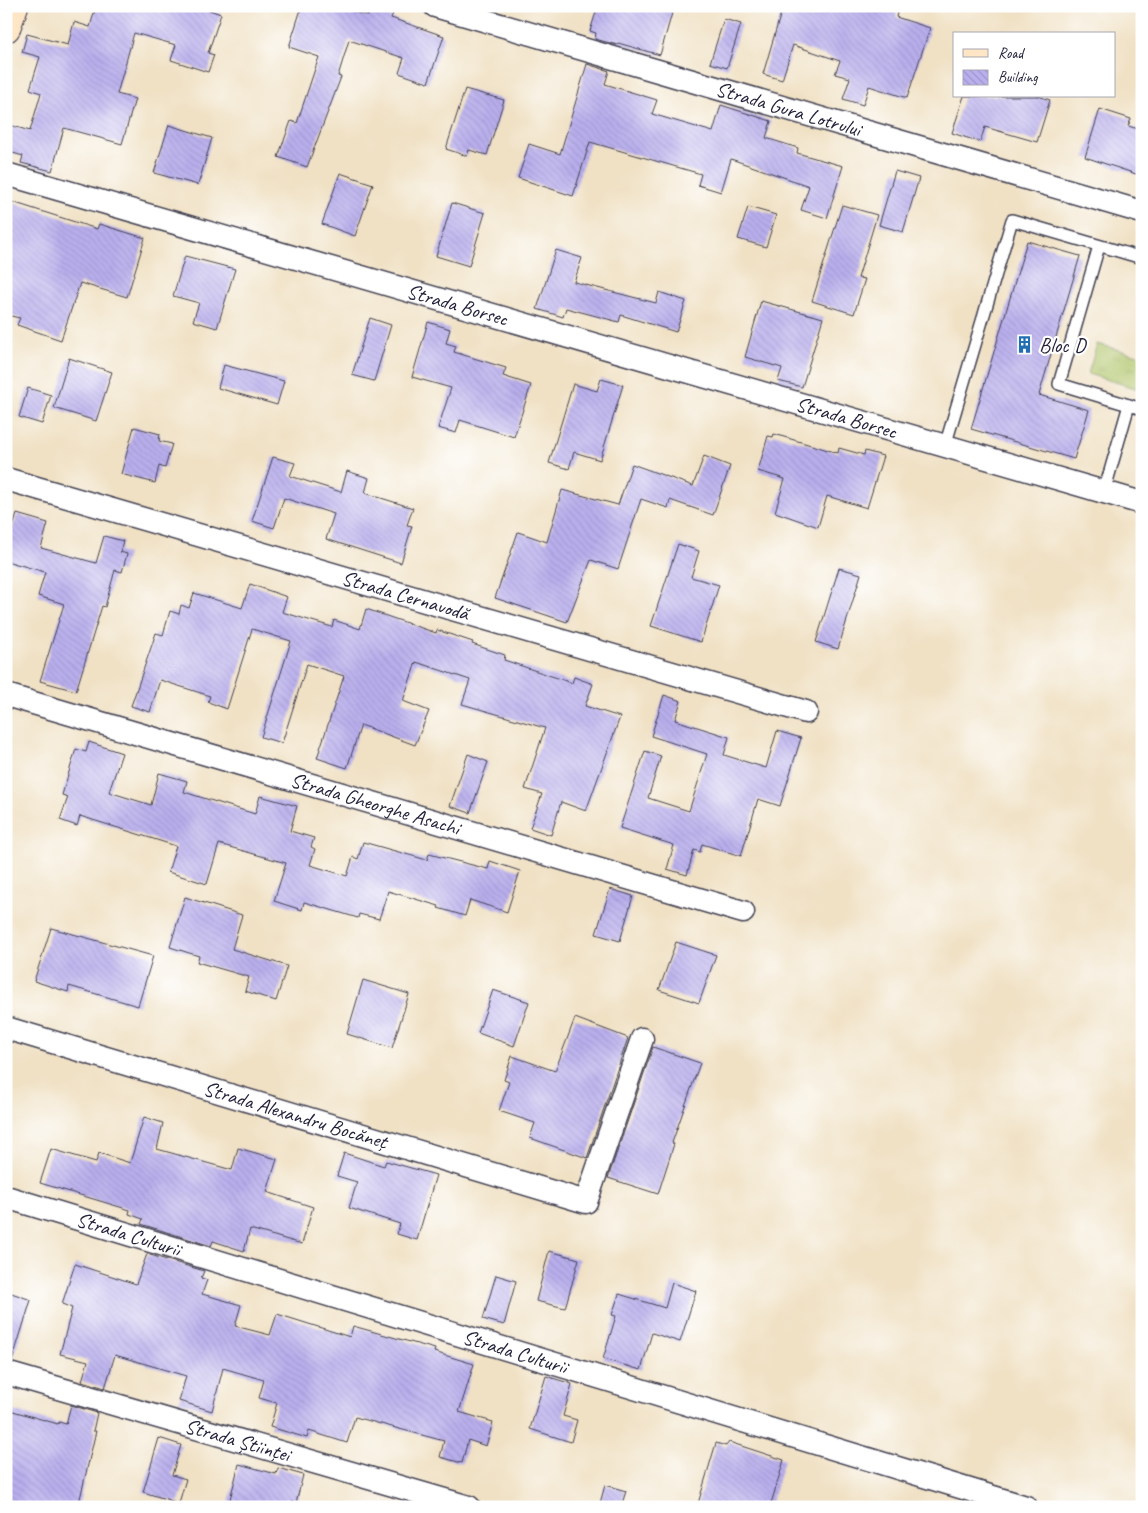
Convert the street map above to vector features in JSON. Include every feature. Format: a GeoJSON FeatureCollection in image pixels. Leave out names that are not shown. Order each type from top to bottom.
{"type":"FeatureCollection","features":[{"type":"Feature","properties":{"kind":"street"},"geometry":{"type":"LineString","coordinates":[[6,28],[14,6]]}},
{"type":"Feature","properties":{"kind":"street","name":"Strada Gura Lotrului"},"geometry":{"type":"LineString","coordinates":[[435,6],[1142,212]]}},
{"type":"Feature","properties":{"kind":"street","name":"Strada Borsec"},"geometry":{"type":"LineString","coordinates":[[6,174],[1142,503]]}},
{"type":"Feature","properties":{"kind":"street","name":"Strada Cernavodă"},"geometry":{"type":"LineString","coordinates":[[6,479],[806,712]]}},
{"type":"Feature","properties":{"kind":"street","name":"Strada Gheorghe Asachi"},"geometry":{"type":"LineString","coordinates":[[6,695],[743,912]]}},
{"type":"Feature","properties":{"kind":"street","name":"Strada Alexandru Bocăneț"},"geometry":{"type":"LineString","coordinates":[[6,1028],[586,1202],[642,1039]]}},
{"type":"Feature","properties":{"kind":"street","name":"Strada Culturii"},"geometry":{"type":"LineString","coordinates":[[6,1197],[1026,1507]]}},
{"type":"Feature","properties":{"kind":"street","name":"Strada Științei"},"geometry":{"type":"LineString","coordinates":[[6,1373],[469,1507]]}},
{"type":"Feature","properties":{"kind":"lane"},"geometry":{"type":"LineString","coordinates":[[945,446],[1012,220],[1142,258]]}},
{"type":"Feature","properties":{"kind":"lane"},"geometry":{"type":"LineString","coordinates":[[1098,246],[1059,384],[1142,409]]}},
{"type":"Feature","properties":{"kind":"lane"},"geometry":{"type":"LineString","coordinates":[[1104,492],[1129,405]]}},
{"type":"Feature","properties":{"kind":"green space"},"geometry":{"type":"Polygon","coordinates":[[[1097,344],[1142,356],[1142,390],[1088,374],[1097,344]]]}},
{"type":"Feature","properties":{"kind":"building"},"geometry":{"type":"Polygon","coordinates":[[[96,6],[197,6],[221,14],[208,53],[214,55],[208,72],[171,60],[176,45],[134,33],[117,94],[135,99],[122,144],[64,128],[52,171],[21,163],[23,156],[6,151],[6,124],[30,131],[41,93],[30,89],[40,57],[22,52],[27,34],[68,45],[74,22],[90,27],[96,6]]]}},
{"type":"Feature","properties":{"kind":"building"},"geometry":{"type":"Polygon","coordinates":[[[302,6],[335,6],[368,16],[372,6],[380,6],[394,11],[391,18],[444,36],[428,83],[399,73],[404,58],[349,40],[338,76],[341,77],[307,167],[278,157],[291,121],[297,123],[319,57],[289,47],[302,6]]]}},
{"type":"Feature","properties":{"kind":"building"},"geometry":{"type":"Polygon","coordinates":[[[598,6],[674,6],[660,55],[618,43],[617,45],[595,39],[596,33],[590,31],[598,6]]]}},
{"type":"Feature","properties":{"kind":"building"},"geometry":{"type":"Polygon","coordinates":[[[783,6],[801,6],[817,11],[819,6],[899,6],[896,17],[930,28],[907,98],[869,86],[863,105],[843,99],[850,78],[835,74],[840,61],[793,45],[782,80],[763,74],[783,6]]]}},
{"type":"Feature","properties":{"kind":"building"},"geometry":{"type":"Polygon","coordinates":[[[724,19],[741,24],[727,68],[710,63],[724,19]]]}},
{"type":"Feature","properties":{"kind":"building"},"geometry":{"type":"Polygon","coordinates":[[[587,64],[609,71],[605,84],[657,100],[652,114],[713,132],[721,105],[771,121],[766,138],[798,148],[797,153],[843,166],[827,218],[801,210],[809,186],[731,159],[721,192],[698,185],[701,174],[590,142],[573,196],[518,178],[529,144],[560,154],[587,64]]]}},
{"type":"Feature","properties":{"kind":"building"},"geometry":{"type":"Polygon","coordinates":[[[465,89],[504,100],[487,155],[469,150],[467,156],[446,149],[465,89]]]}},
{"type":"Feature","properties":{"kind":"building"},"geometry":{"type":"Polygon","coordinates":[[[963,98],[1044,98],[1050,100],[1037,142],[985,127],[980,142],[952,133],[963,98]]]}},
{"type":"Feature","properties":{"kind":"building"},"geometry":{"type":"Polygon","coordinates":[[[1100,109],[1131,119],[1128,126],[1142,130],[1142,176],[1085,157],[1100,109]]]}},
{"type":"Feature","properties":{"kind":"building"},"geometry":{"type":"Polygon","coordinates":[[[169,125],[212,138],[198,185],[154,173],[169,125]]]}},
{"type":"Feature","properties":{"kind":"building"},"geometry":{"type":"Polygon","coordinates":[[[895,171],[919,178],[903,232],[879,225],[895,171]]]}},
{"type":"Feature","properties":{"kind":"building"},"geometry":{"type":"Polygon","coordinates":[[[340,173],[373,184],[355,236],[322,224],[340,173]]]}},
{"type":"Feature","properties":{"kind":"building"},"geometry":{"type":"Polygon","coordinates":[[[6,200],[97,229],[99,224],[145,238],[127,297],[80,283],[61,340],[17,325],[20,318],[6,315],[6,200]]]}},
{"type":"Feature","properties":{"kind":"building"},"geometry":{"type":"Polygon","coordinates":[[[452,203],[485,213],[469,266],[436,256],[452,203]]]}},
{"type":"Feature","properties":{"kind":"building"},"geometry":{"type":"Polygon","coordinates":[[[842,205],[877,215],[858,278],[865,279],[854,314],[812,301],[842,205]]]}},
{"type":"Feature","properties":{"kind":"building"},"geometry":{"type":"Polygon","coordinates":[[[748,207],[776,215],[766,247],[738,239],[748,207]]]}},
{"type":"Feature","properties":{"kind":"building","name":"Bloc D"},"geometry":{"type":"Polygon","coordinates":[[[1027,241],[1080,256],[1039,395],[1089,410],[1074,459],[971,429],[1027,241]]]}},
{"type":"Feature","properties":{"kind":"building"},"geometry":{"type":"Polygon","coordinates":[[[556,250],[582,258],[574,282],[656,303],[659,292],[686,301],[676,332],[621,315],[619,322],[566,308],[563,317],[537,309],[556,250]]]}},
{"type":"Feature","properties":{"kind":"building"},"geometry":{"type":"Polygon","coordinates":[[[185,256],[235,269],[217,328],[193,321],[199,303],[173,296],[185,256]]]}},
{"type":"Feature","properties":{"kind":"building"},"geometry":{"type":"Polygon","coordinates":[[[761,301],[823,318],[802,387],[778,381],[782,368],[745,357],[761,301]]]}},
{"type":"Feature","properties":{"kind":"building"},"geometry":{"type":"Polygon","coordinates":[[[370,318],[391,325],[374,381],[352,375],[370,318]]]}},
{"type":"Feature","properties":{"kind":"building"},"geometry":{"type":"Polygon","coordinates":[[[428,322],[450,329],[446,343],[456,346],[454,352],[506,368],[503,376],[531,385],[514,437],[460,420],[456,433],[438,428],[451,388],[412,377],[428,322]]]}},
{"type":"Feature","properties":{"kind":"building"},"geometry":{"type":"Polygon","coordinates":[[[69,358],[112,372],[96,421],[54,408],[69,358]]]}},
{"type":"Feature","properties":{"kind":"building"},"geometry":{"type":"Polygon","coordinates":[[[224,365],[284,381],[277,405],[218,388],[224,365]]]}},
{"type":"Feature","properties":{"kind":"building"},"geometry":{"type":"Polygon","coordinates":[[[601,379],[623,385],[600,460],[574,452],[569,469],[549,463],[573,384],[597,391],[601,379]]]}},
{"type":"Feature","properties":{"kind":"building"},"geometry":{"type":"Polygon","coordinates":[[[28,388],[51,395],[42,424],[19,417],[28,388]]]}},
{"type":"Feature","properties":{"kind":"building"},"geometry":{"type":"Polygon","coordinates":[[[134,427],[160,434],[159,441],[172,444],[165,468],[159,466],[155,483],[121,474],[134,427]]]}},
{"type":"Feature","properties":{"kind":"building"},"geometry":{"type":"Polygon","coordinates":[[[774,434],[838,453],[839,448],[864,455],[865,451],[883,456],[867,508],[827,496],[818,527],[775,512],[785,479],[758,471],[768,436],[773,437],[774,434]]]}},
{"type":"Feature","properties":{"kind":"building"},"geometry":{"type":"Polygon","coordinates":[[[704,456],[730,466],[713,515],[670,500],[668,508],[641,499],[618,569],[591,560],[567,622],[495,598],[518,532],[547,542],[562,490],[618,505],[632,464],[693,486],[704,456]]]}},
{"type":"Feature","properties":{"kind":"building"},"geometry":{"type":"Polygon","coordinates":[[[273,457],[295,463],[290,476],[341,492],[347,471],[369,478],[365,493],[413,508],[407,525],[412,526],[401,563],[326,539],[334,514],[284,498],[274,528],[252,521],[273,457]]]}},
{"type":"Feature","properties":{"kind":"building"},"geometry":{"type":"Polygon","coordinates":[[[17,514],[48,523],[41,548],[96,563],[104,536],[123,541],[120,552],[127,554],[122,572],[115,570],[105,607],[102,606],[76,691],[40,681],[64,604],[38,596],[45,572],[6,561],[6,549],[17,514]]]}},
{"type":"Feature","properties":{"kind":"building"},"geometry":{"type":"Polygon","coordinates":[[[678,544],[699,551],[691,577],[719,585],[701,642],[651,626],[678,544]]]}},
{"type":"Feature","properties":{"kind":"building"},"geometry":{"type":"Polygon","coordinates":[[[839,568],[861,574],[838,649],[816,642],[839,568]]]}},
{"type":"Feature","properties":{"kind":"building"},"geometry":{"type":"Polygon","coordinates":[[[250,584],[287,597],[282,612],[332,627],[334,620],[360,629],[366,609],[436,633],[437,630],[473,642],[472,644],[505,655],[504,660],[572,683],[574,677],[593,684],[585,706],[620,717],[586,811],[561,802],[551,835],[530,828],[542,794],[525,789],[545,728],[462,704],[470,680],[416,662],[403,701],[429,711],[415,745],[361,725],[347,768],[317,758],[344,676],[307,664],[282,743],[261,737],[291,641],[252,629],[227,709],[208,702],[210,696],[160,680],[150,712],[131,706],[156,633],[163,635],[170,611],[179,614],[181,605],[189,608],[194,593],[242,608],[250,584]]]}},
{"type":"Feature","properties":{"kind":"building"},"geometry":{"type":"Polygon","coordinates":[[[664,695],[681,701],[675,720],[729,737],[724,755],[766,768],[777,731],[801,738],[780,806],[758,799],[741,856],[702,844],[700,852],[694,850],[687,875],[667,869],[674,845],[620,828],[645,751],[661,756],[648,798],[689,811],[707,754],[651,736],[664,695]]]}},
{"type":"Feature","properties":{"kind":"building"},"geometry":{"type":"Polygon","coordinates":[[[89,742],[122,753],[109,792],[151,805],[159,773],[187,781],[184,792],[255,814],[260,796],[297,806],[290,831],[314,838],[311,847],[315,849],[310,865],[347,876],[353,857],[358,859],[363,842],[427,860],[429,854],[488,869],[490,861],[520,871],[507,912],[470,900],[465,916],[388,891],[379,919],[359,914],[358,918],[304,902],[302,910],[274,901],[286,863],[219,844],[207,884],[168,872],[176,846],[80,816],[77,826],[60,820],[68,797],[62,795],[76,749],[86,752],[89,742]]]}},
{"type":"Feature","properties":{"kind":"building"},"geometry":{"type":"Polygon","coordinates":[[[468,754],[488,762],[470,813],[450,806],[468,754]]]}},
{"type":"Feature","properties":{"kind":"building"},"geometry":{"type":"Polygon","coordinates":[[[610,889],[633,896],[620,941],[596,934],[610,889]]]}},
{"type":"Feature","properties":{"kind":"building"},"geometry":{"type":"Polygon","coordinates":[[[185,897],[242,915],[232,949],[287,966],[276,1001],[245,991],[249,977],[197,962],[199,956],[170,947],[185,897]]]}},
{"type":"Feature","properties":{"kind":"building"},"geometry":{"type":"Polygon","coordinates":[[[51,928],[153,956],[138,1006],[69,986],[68,992],[34,981],[51,928]]]}},
{"type":"Feature","properties":{"kind":"building"},"geometry":{"type":"Polygon","coordinates":[[[676,942],[716,955],[699,1003],[659,990],[676,942]]]}},
{"type":"Feature","properties":{"kind":"building"},"geometry":{"type":"Polygon","coordinates":[[[363,980],[409,994],[392,1048],[347,1034],[363,980]]]}},
{"type":"Feature","properties":{"kind":"building"},"geometry":{"type":"Polygon","coordinates":[[[493,990],[529,1002],[514,1046],[478,1033],[493,990]]]}},
{"type":"Feature","properties":{"kind":"building"},"geometry":{"type":"Polygon","coordinates":[[[575,1018],[628,1038],[587,1158],[530,1138],[535,1123],[499,1111],[509,1082],[504,1080],[512,1056],[555,1071],[575,1018]]]}},
{"type":"Feature","properties":{"kind":"building"},"geometry":{"type":"Polygon","coordinates":[[[653,1047],[700,1063],[672,1143],[674,1144],[658,1194],[608,1178],[653,1047]]]}},
{"type":"Feature","properties":{"kind":"building"},"geometry":{"type":"Polygon","coordinates":[[[144,1117],[163,1123],[157,1149],[232,1170],[238,1148],[277,1159],[267,1192],[313,1207],[302,1244],[250,1229],[244,1251],[213,1241],[211,1246],[141,1224],[143,1219],[129,1214],[130,1210],[40,1183],[51,1149],[96,1162],[99,1153],[130,1163],[144,1117]]]}},
{"type":"Feature","properties":{"kind":"building"},"geometry":{"type":"Polygon","coordinates":[[[344,1153],[384,1166],[386,1161],[436,1175],[417,1240],[397,1234],[400,1224],[349,1208],[357,1182],[337,1176],[344,1153]]]}},
{"type":"Feature","properties":{"kind":"building"},"geometry":{"type":"Polygon","coordinates":[[[549,1251],[579,1259],[565,1308],[536,1301],[549,1251]]]}},
{"type":"Feature","properties":{"kind":"building"},"geometry":{"type":"Polygon","coordinates":[[[147,1254],[204,1271],[201,1278],[207,1280],[202,1294],[241,1305],[235,1326],[270,1335],[277,1314],[350,1337],[353,1326],[435,1349],[434,1352],[474,1364],[459,1412],[493,1422],[486,1446],[468,1440],[462,1463],[440,1457],[444,1441],[355,1417],[347,1443],[309,1431],[307,1438],[270,1427],[277,1403],[259,1398],[264,1380],[223,1368],[212,1411],[179,1401],[186,1376],[115,1355],[105,1388],[82,1381],[88,1361],[60,1354],[72,1308],[62,1304],[75,1264],[136,1284],[147,1254]]]}},
{"type":"Feature","properties":{"kind":"building"},"geometry":{"type":"Polygon","coordinates":[[[496,1275],[516,1281],[504,1325],[483,1319],[496,1275]]]}},
{"type":"Feature","properties":{"kind":"building"},"geometry":{"type":"Polygon","coordinates":[[[672,1283],[696,1291],[680,1342],[652,1333],[641,1370],[603,1359],[616,1316],[612,1315],[619,1294],[665,1308],[672,1283]]]}},
{"type":"Feature","properties":{"kind":"building"},"geometry":{"type":"Polygon","coordinates":[[[6,1291],[31,1300],[12,1361],[6,1360],[6,1291]]]}},
{"type":"Feature","properties":{"kind":"building"},"geometry":{"type":"Polygon","coordinates":[[[546,1376],[572,1384],[563,1416],[577,1420],[571,1442],[530,1429],[546,1376]]]}},
{"type":"Feature","properties":{"kind":"building"},"geometry":{"type":"Polygon","coordinates":[[[71,1405],[97,1413],[93,1431],[96,1431],[78,1507],[6,1507],[6,1409],[58,1424],[59,1422],[66,1424],[71,1405]]]}},
{"type":"Feature","properties":{"kind":"building"},"geometry":{"type":"Polygon","coordinates":[[[159,1438],[181,1445],[172,1475],[186,1479],[179,1503],[143,1492],[159,1438]]]}},
{"type":"Feature","properties":{"kind":"building"},"geometry":{"type":"Polygon","coordinates":[[[729,1442],[784,1460],[770,1507],[697,1507],[716,1443],[726,1446],[729,1442]]]}},
{"type":"Feature","properties":{"kind":"building"},"geometry":{"type":"Polygon","coordinates":[[[239,1464],[276,1474],[278,1468],[303,1475],[296,1503],[292,1502],[291,1507],[228,1507],[239,1464]]]}},
{"type":"Feature","properties":{"kind":"building"},"geometry":{"type":"Polygon","coordinates":[[[605,1485],[626,1491],[621,1507],[599,1507],[605,1485]]]}},
{"type":"Feature","properties":{"kind":"place","name":"Bloc D"},"geometry":{"type":"Point","coordinates":[1025,345]}}]}
